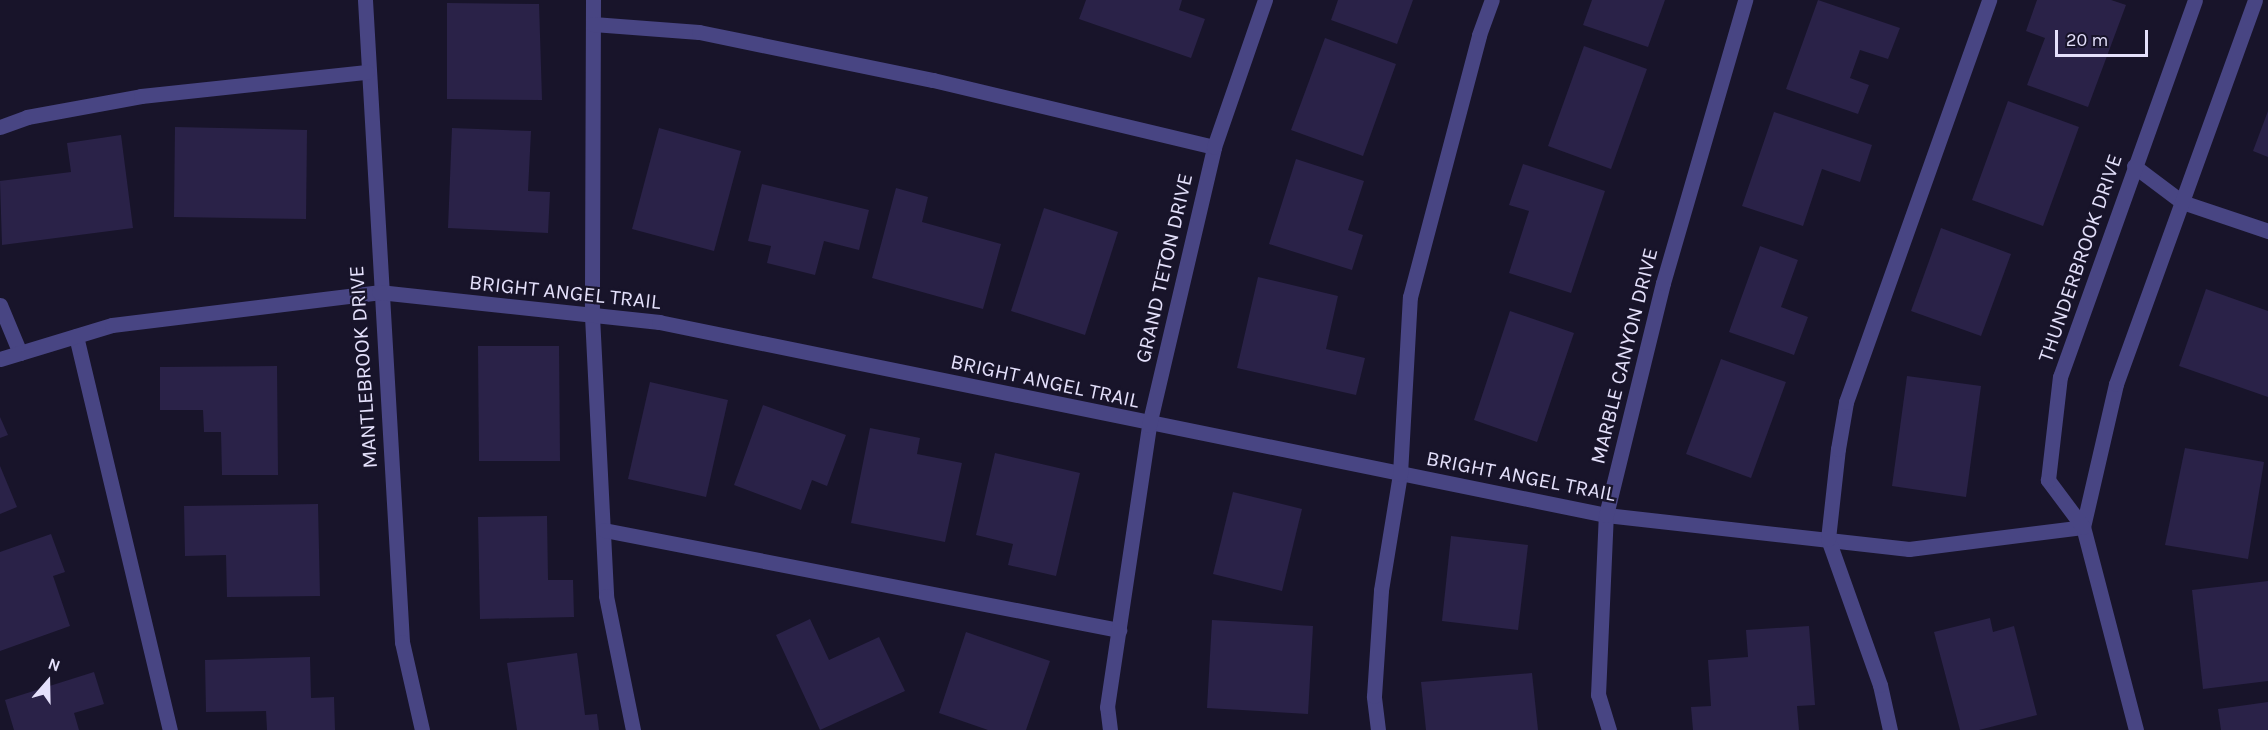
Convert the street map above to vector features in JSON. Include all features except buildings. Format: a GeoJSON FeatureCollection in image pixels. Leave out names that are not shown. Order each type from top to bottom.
{"type":"FeatureCollection","features":[{"type":"Feature","properties":{"kind":"street","name":"MANTLEBROOK DRIVE"},"geometry":{"type":"LineString","coordinates":[[365,0],[379,291],[402,642],[422,730]]}},
{"type":"Feature","properties":{"kind":"street"},"geometry":{"type":"LineString","coordinates":[[593,0],[592,316],[606,596],[633,730]]}},
{"type":"Feature","properties":{"kind":"street","name":"GRAND TETON DRIVE"},"geometry":{"type":"LineString","coordinates":[[1110,730],[1107,707],[1149,424],[1214,147],[1265,0]]}},
{"type":"Feature","properties":{"kind":"street"},"geometry":{"type":"LineString","coordinates":[[1378,730],[1374,696],[1381,590],[1400,474],[1410,297],[1479,35],[1492,0]]}},
{"type":"Feature","properties":{"kind":"street","name":"MARBLE CANYON DRIVE"},"geometry":{"type":"LineString","coordinates":[[1609,730],[1598,695],[1606,515],[1663,283],[1745,0]]}},
{"type":"Feature","properties":{"kind":"street"},"geometry":{"type":"LineString","coordinates":[[1890,730],[1880,685],[1828,539],[1846,402],[1989,0]]}},
{"type":"Feature","properties":{"kind":"street","name":"THUNDERBROOK DRIVE"},"geometry":{"type":"LineString","coordinates":[[2136,730],[2084,527],[2048,480],[2060,377],[2195,0]]}},
{"type":"Feature","properties":{"kind":"street","name":"THUNDERBROOK DRIVE"},"geometry":{"type":"LineString","coordinates":[[2084,527],[2116,384],[2255,0]]}},
{"type":"Feature","properties":{"kind":"street"},"geometry":{"type":"LineString","coordinates":[[593,24],[699,32],[933,81],[1214,147]]}},
{"type":"Feature","properties":{"kind":"street"},"geometry":{"type":"LineString","coordinates":[[0,127],[27,117],[141,96],[367,72]]}},
{"type":"Feature","properties":{"kind":"street"},"geometry":{"type":"LineString","coordinates":[[2134,166],[2182,202],[2268,231]]}},
{"type":"Feature","properties":{"kind":"street","name":"BRIGHT ANGEL TRAIL"},"geometry":{"type":"LineString","coordinates":[[0,359],[112,324],[379,291],[659,322],[1149,424],[1606,515],[1909,549],[2084,527]]}},
{"type":"Feature","properties":{"kind":"street"},"geometry":{"type":"LineString","coordinates":[[0,305],[20,353]]}},
{"type":"Feature","properties":{"kind":"street"},"geometry":{"type":"LineString","coordinates":[[76,336],[170,730]]}},
{"type":"Feature","properties":{"kind":"street"},"geometry":{"type":"LineString","coordinates":[[604,530],[1119,630]]}}]}
